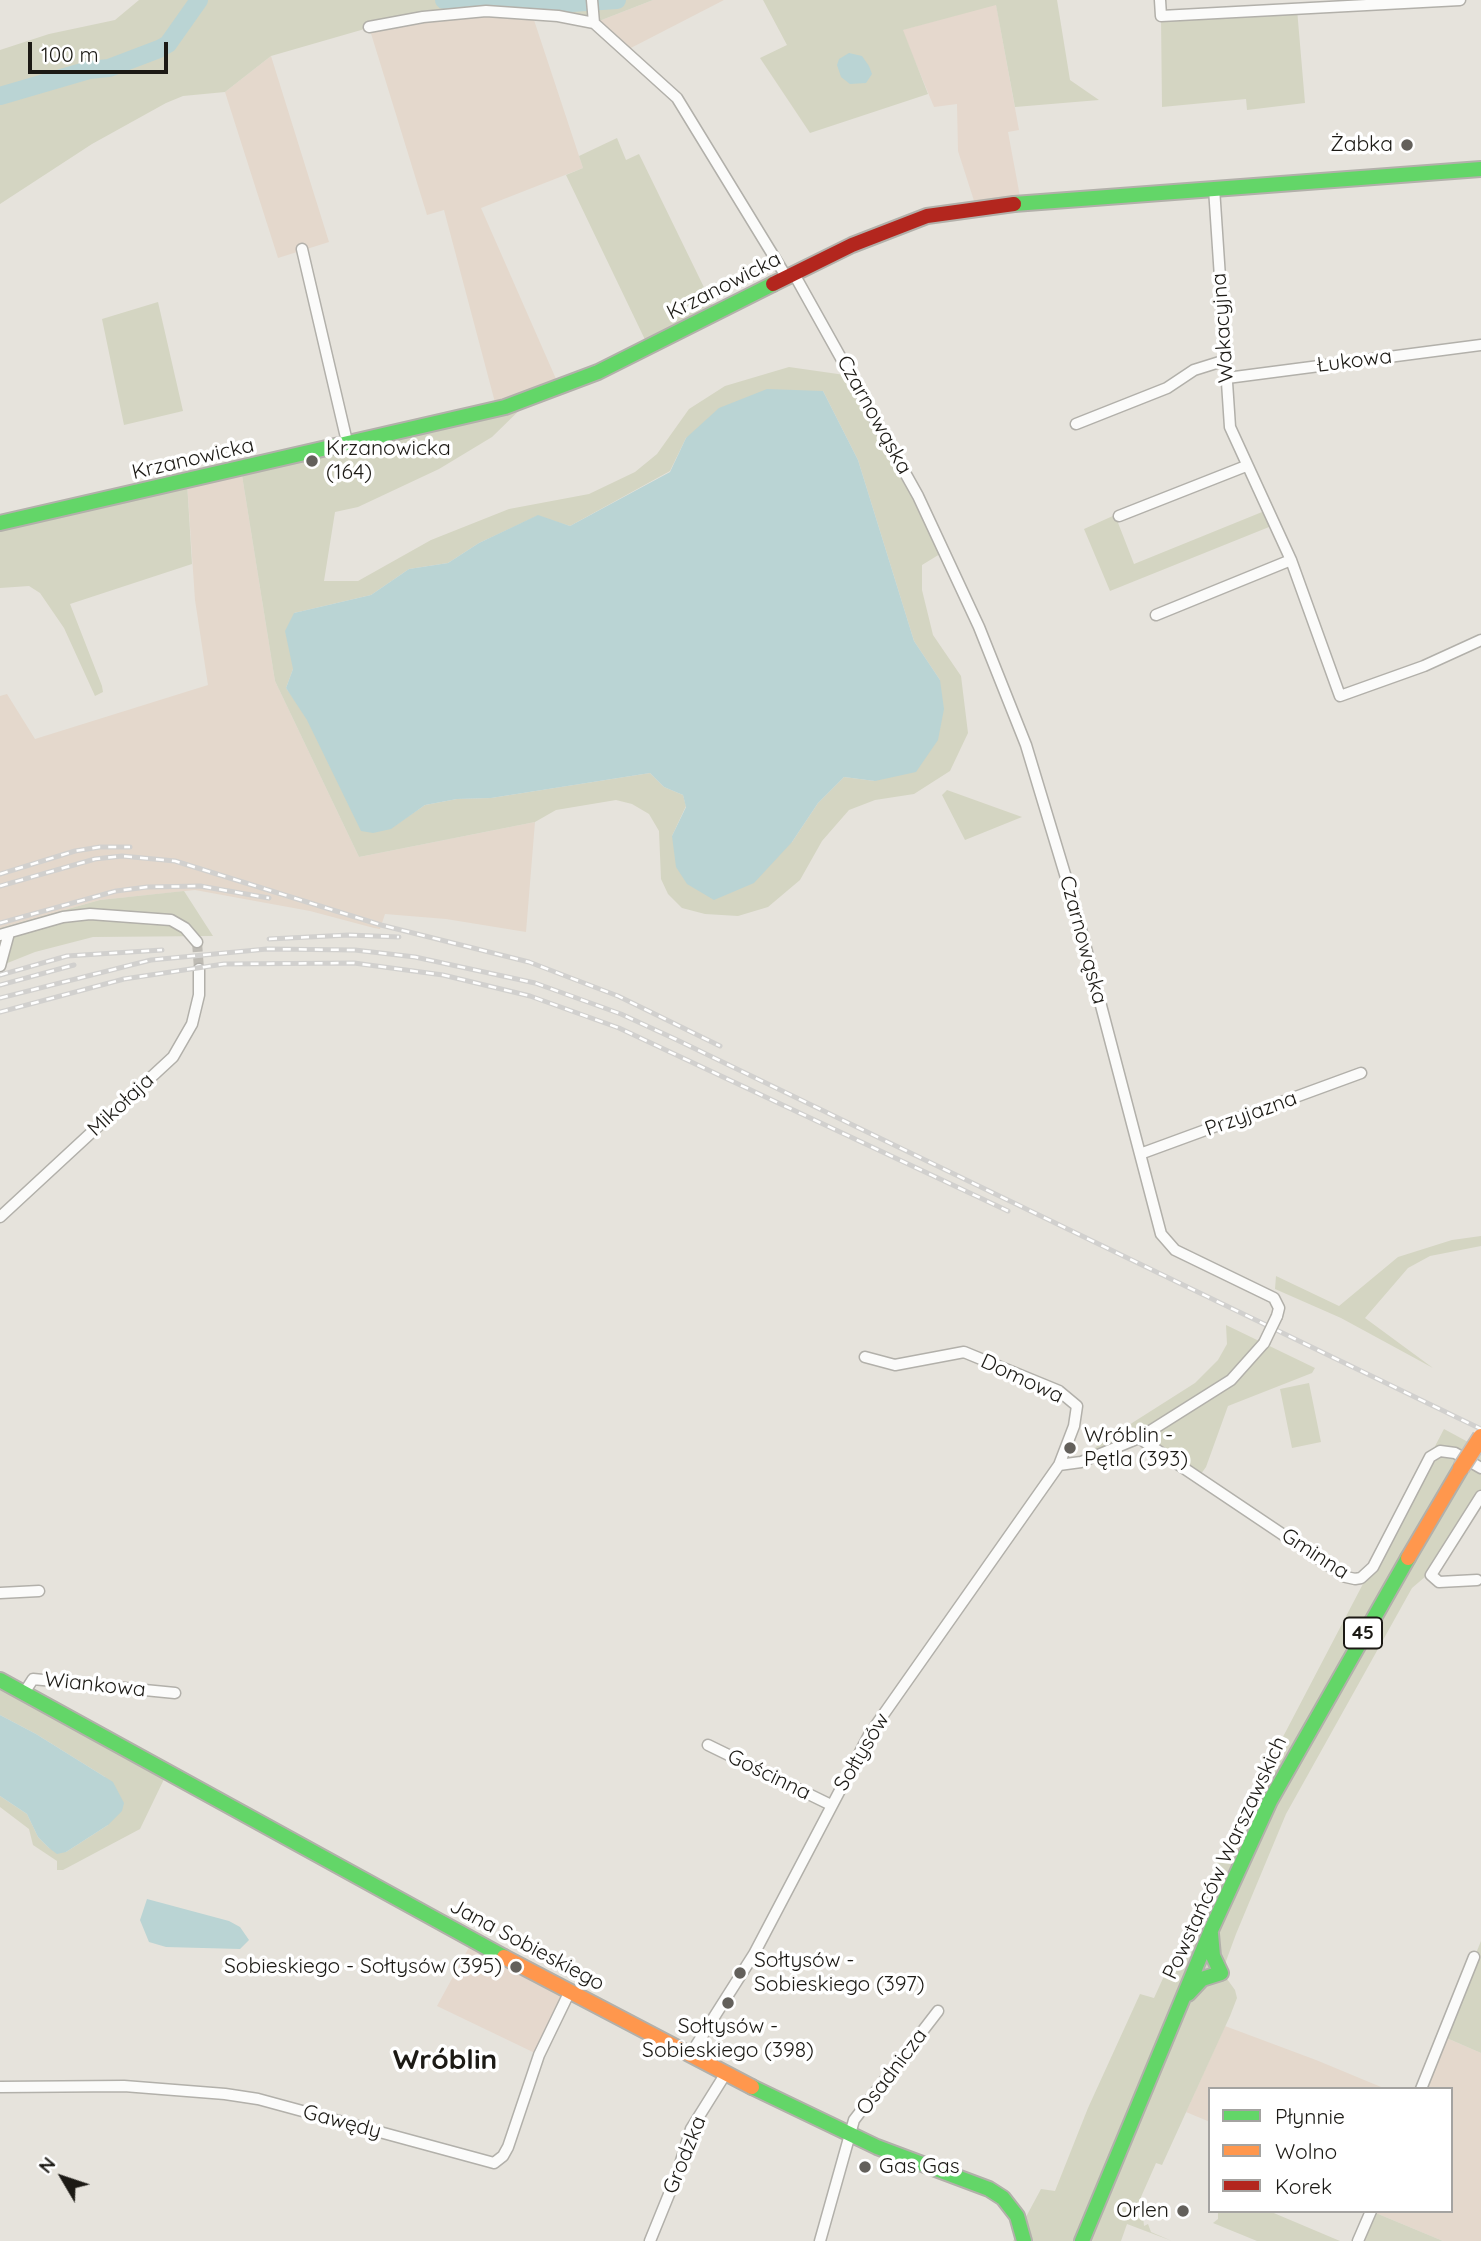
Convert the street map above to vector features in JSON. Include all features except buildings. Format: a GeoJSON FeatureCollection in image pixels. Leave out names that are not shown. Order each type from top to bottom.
{"type":"FeatureCollection","features":[{"type":"Feature","properties":{"kind":"street"},"geometry":{"type":"LineString","coordinates":[[369,27],[423,17],[486,11],[558,16],[594,23],[592,0]]}},
{"type":"Feature","properties":{"kind":"street"},"geometry":{"type":"LineString","coordinates":[[1160,0],[1161,16],[1460,0]]}},
{"type":"Feature","properties":{"kind":"street","name":"Czarnowąska"},"geometry":{"type":"LineString","coordinates":[[594,23],[677,98],[791,276],[918,496],[979,627],[1026,745],[1077,914],[1161,1234],[1168,1245],[1274,1298],[1279,1308],[1264,1343],[1231,1380],[1139,1438],[1081,1462],[1059,1465]]}},
{"type":"Feature","properties":{"kind":"street","name":"Krzanowicka"},"geometry":{"type":"LineString","coordinates":[[0,523],[479,415],[560,388],[626,359],[875,235],[954,210],[1481,169]]}},
{"type":"Feature","properties":{"kind":"street","name":"Wakacyjna"},"geometry":{"type":"LineString","coordinates":[[1214,188],[1230,427],[1291,560],[1340,696],[1424,666],[1481,640]]}},
{"type":"Feature","properties":{"kind":"street"},"geometry":{"type":"LineString","coordinates":[[302,250],[348,446]]}},
{"type":"Feature","properties":{"kind":"street","name":"Łukowa"},"geometry":{"type":"LineString","coordinates":[[1227,378],[1481,345]]}},
{"type":"Feature","properties":{"kind":"street"},"geometry":{"type":"LineString","coordinates":[[1076,424],[1167,388],[1194,370],[1226,360]]}},
{"type":"Feature","properties":{"kind":"street"},"geometry":{"type":"LineString","coordinates":[[1118,516],[1246,466]]}},
{"type":"Feature","properties":{"kind":"street"},"geometry":{"type":"LineString","coordinates":[[1156,615],[1291,560]]}},
{"type":"Feature","properties":{"kind":"street"},"geometry":{"type":"LineString","coordinates":[[0,966],[4,934],[63,917],[90,914],[171,920],[185,928],[197,942]]}},
{"type":"Feature","properties":{"kind":"street","name":"Mikołaja"},"geometry":{"type":"LineString","coordinates":[[0,1217],[173,1057],[192,1024],[199,995],[200,969]]}},
{"type":"Feature","properties":{"kind":"street","name":"Przyjazna"},"geometry":{"type":"LineString","coordinates":[[1140,1154],[1362,1073]]}},
{"type":"Feature","properties":{"kind":"street","name":"Domowa"},"geometry":{"type":"LineString","coordinates":[[865,1357],[895,1365],[964,1352],[1059,1391],[1077,1406],[1074,1426],[1059,1465]]}},
{"type":"Feature","properties":{"kind":"street","name":"Powstańców Warszawskich"},"geometry":{"type":"LineString","coordinates":[[1082,2241],[1178,2007],[1270,1801],[1363,1634],[1481,1437]]}},
{"type":"Feature","properties":{"kind":"street","name":"Gminna"},"geometry":{"type":"LineString","coordinates":[[1139,1438],[1346,1577],[1355,1580],[1373,1567],[1430,1457],[1440,1451],[1455,1453],[1481,1468]]}},
{"type":"Feature","properties":{"kind":"street","name":"Sołtysów"},"geometry":{"type":"LineString","coordinates":[[690,2055],[754,1954],[869,1735],[1059,1465]]}},
{"type":"Feature","properties":{"kind":"street"},"geometry":{"type":"LineString","coordinates":[[1477,1580],[1439,1582],[1431,1575],[1481,1496]]}},
{"type":"Feature","properties":{"kind":"street"},"geometry":{"type":"LineString","coordinates":[[0,1593],[40,1591]]}},
{"type":"Feature","properties":{"kind":"street","name":"Wiankowa"},"geometry":{"type":"LineString","coordinates":[[24,1693],[33,1679],[174,1693]]}},
{"type":"Feature","properties":{"kind":"street","name":"Jana Sobieskiego"},"geometry":{"type":"LineString","coordinates":[[0,1680],[569,1993],[851,2136],[989,2189],[1003,2199],[1017,2216],[1024,2241]]}},
{"type":"Feature","properties":{"kind":"street","name":"Gościnna"},"geometry":{"type":"LineString","coordinates":[[708,1745],[831,1805]]}},
{"type":"Feature","properties":{"kind":"street"},"geometry":{"type":"LineString","coordinates":[[1178,2007],[1202,1979],[1222,1973],[1210,1943],[1212,1928]]}},
{"type":"Feature","properties":{"kind":"street"},"geometry":{"type":"LineString","coordinates":[[1422,2087],[1474,1957]]}},
{"type":"Feature","properties":{"kind":"street","name":"Gawędy"},"geometry":{"type":"LineString","coordinates":[[0,2087],[124,2086],[258,2099],[494,2162],[503,2156],[508,2147],[539,2055],[569,1993]]}},
{"type":"Feature","properties":{"kind":"street","name":"Osadnicza"},"geometry":{"type":"LineString","coordinates":[[820,2241],[854,2120],[938,2011]]}},
{"type":"Feature","properties":{"kind":"street","name":"Grodzka"},"geometry":{"type":"LineString","coordinates":[[650,2241],[676,2177],[691,2129],[726,2073]]}},
{"type":"Feature","properties":{"kind":"street"},"geometry":{"type":"LineString","coordinates":[[1358,2241],[1370,2213]]}},
{"type":"Feature","properties":{"kind":"shaded area"},"geometry":{"type":"Polygon","coordinates":[[[653,0],[724,0],[625,51],[594,23],[653,0]]]}},
{"type":"Feature","properties":{"kind":"shaded area"},"geometry":{"type":"Polygon","coordinates":[[[996,4],[1019,130],[1008,132],[1021,202],[976,207],[958,151],[957,104],[934,107],[902,30],[996,4]]]}},
{"type":"Feature","properties":{"kind":"shaded area"},"geometry":{"type":"Polygon","coordinates":[[[532,14],[583,168],[481,208],[560,388],[497,410],[444,210],[427,215],[369,27],[423,17],[532,14]]]}},
{"type":"Feature","properties":{"kind":"shaded area"},"geometry":{"type":"Polygon","coordinates":[[[271,56],[329,242],[278,258],[225,92],[271,56]]]}},
{"type":"Feature","properties":{"kind":"shaded area"},"geometry":{"type":"Polygon","coordinates":[[[241,469],[275,681],[359,857],[535,822],[526,932],[446,919],[385,914],[380,929],[310,911],[195,890],[100,900],[0,928],[0,696],[7,694],[35,739],[208,685],[195,600],[187,482],[241,469]]]}},
{"type":"Feature","properties":{"kind":"shaded area"},"geometry":{"type":"Polygon","coordinates":[[[473,1940],[569,1993],[539,2055],[437,2006],[473,1940]]]}},
{"type":"Feature","properties":{"kind":"shaded area"},"geometry":{"type":"Polygon","coordinates":[[[1225,2026],[1381,2087],[1208,2087],[1208,2121],[1186,2112],[1225,2026]]]}},
{"type":"Feature","properties":{"kind":"shaded area"},"geometry":{"type":"Polygon","coordinates":[[[1442,2036],[1481,2053],[1481,2241],[1443,2241],[1376,2213],[1453,2213],[1453,2087],[1422,2087],[1442,2036]]]}},
{"type":"Feature","properties":{"kind":"green space"},"geometry":{"type":"Polygon","coordinates":[[[139,0],[653,0],[594,23],[486,11],[375,26],[271,56],[225,92],[183,96],[166,103],[92,144],[0,204],[0,50],[49,34],[115,20],[139,0]]]}},
{"type":"Feature","properties":{"kind":"green space"},"geometry":{"type":"Polygon","coordinates":[[[763,0],[1057,0],[1070,80],[1099,100],[1015,107],[996,5],[903,30],[928,94],[810,133],[760,58],[787,45],[763,0]]]}},
{"type":"Feature","properties":{"kind":"green space"},"geometry":{"type":"Polygon","coordinates":[[[1297,9],[1305,103],[1247,110],[1246,99],[1162,107],[1161,16],[1297,9]]]}},
{"type":"Feature","properties":{"kind":"green space"},"geometry":{"type":"Polygon","coordinates":[[[617,138],[626,160],[639,154],[717,314],[649,348],[566,175],[583,168],[579,156],[617,138]]]}},
{"type":"Feature","properties":{"kind":"green space"},"geometry":{"type":"Polygon","coordinates":[[[158,302],[183,411],[124,425],[102,319],[158,302]]]}},
{"type":"Feature","properties":{"kind":"green space"},"geometry":{"type":"Polygon","coordinates":[[[789,367],[852,376],[940,554],[922,565],[922,590],[933,635],[961,676],[968,733],[950,771],[914,794],[875,800],[849,810],[822,841],[800,880],[768,907],[738,916],[705,914],[682,908],[668,894],[661,879],[659,831],[649,814],[632,804],[616,800],[556,810],[535,822],[359,857],[275,681],[241,469],[532,398],[492,437],[439,469],[358,507],[335,512],[324,581],[358,581],[431,540],[509,509],[589,494],[635,472],[657,454],[689,409],[725,386],[789,367]],[[823,391],[686,438],[670,471],[570,526],[537,516],[479,543],[448,563],[409,569],[371,595],[294,613],[293,669],[286,688],[391,828],[425,805],[457,799],[491,798],[650,773],[664,787],[683,795],[686,806],[672,836],[792,842],[818,803],[844,777],[875,781],[940,680],[914,641],[858,460],[823,391]]]}},
{"type":"Feature","properties":{"kind":"green space"},"geometry":{"type":"Polygon","coordinates":[[[187,482],[192,564],[70,604],[102,686],[103,692],[95,696],[64,628],[40,593],[29,586],[0,588],[0,523],[187,482]]]}},
{"type":"Feature","properties":{"kind":"green space"},"geometry":{"type":"Polygon","coordinates":[[[1267,510],[1274,525],[1110,591],[1084,529],[1115,515],[1134,564],[1267,510]]]}},
{"type":"Feature","properties":{"kind":"green space"},"geometry":{"type":"Polygon","coordinates":[[[947,790],[1022,817],[965,840],[942,795],[947,790]]]}},
{"type":"Feature","properties":{"kind":"green space"},"geometry":{"type":"Polygon","coordinates":[[[184,891],[213,936],[93,937],[35,952],[0,966],[0,928],[100,900],[184,891]]]}},
{"type":"Feature","properties":{"kind":"green space"},"geometry":{"type":"Polygon","coordinates":[[[1481,1236],[1481,1246],[1430,1256],[1408,1268],[1365,1318],[1433,1368],[1341,1318],[1275,1289],[1276,1276],[1339,1306],[1398,1257],[1452,1240],[1481,1236]]]}},
{"type":"Feature","properties":{"kind":"green space"},"geometry":{"type":"Polygon","coordinates":[[[1226,1325],[1315,1368],[1312,1373],[1228,1406],[1206,1467],[1198,1478],[1139,1438],[1081,1462],[1099,1444],[1195,1383],[1218,1360],[1227,1344],[1226,1325]]]}},
{"type":"Feature","properties":{"kind":"green space"},"geometry":{"type":"Polygon","coordinates":[[[1309,1383],[1321,1442],[1292,1448],[1280,1389],[1309,1383]]]}},
{"type":"Feature","properties":{"kind":"green space"},"geometry":{"type":"Polygon","coordinates":[[[1444,1429],[1481,1449],[1481,1496],[1432,1571],[1412,1588],[1286,1814],[1236,1934],[1222,1972],[1235,1990],[1237,1998],[1162,2165],[1156,2163],[1141,2197],[1144,2226],[1148,2224],[1151,2232],[1172,2241],[1127,2224],[1121,2241],[1013,2241],[1041,2189],[1055,2191],[1088,2108],[1140,1994],[1154,1998],[1206,1884],[1444,1429]]]}},
{"type":"Feature","properties":{"kind":"green space"},"geometry":{"type":"Polygon","coordinates":[[[0,1680],[167,1773],[140,1829],[63,1870],[57,1870],[57,1861],[33,1845],[29,1829],[0,1807],[0,1796],[27,1814],[38,1837],[49,1848],[66,1852],[108,1825],[105,1777],[0,1715],[0,1680]]]}},
{"type":"Feature","properties":{"kind":"green space"},"geometry":{"type":"Polygon","coordinates":[[[1481,1941],[1481,2053],[1442,2036],[1481,1941]]]}},
{"type":"Feature","properties":{"kind":"green space"},"geometry":{"type":"Polygon","coordinates":[[[1218,2213],[1274,2213],[1340,2241],[1257,2241],[1213,2223],[1218,2219],[1218,2213]]]}},
{"type":"Feature","properties":{"kind":"green space"},"geometry":{"type":"Polygon","coordinates":[[[1370,2213],[1376,2213],[1443,2241],[1358,2241],[1370,2213]]]}},
{"type":"Feature","properties":{"kind":"water"},"geometry":{"type":"Polygon","coordinates":[[[849,53],[862,56],[869,66],[872,74],[866,83],[850,84],[841,77],[837,65],[839,59],[849,53]]]}},
{"type":"Feature","properties":{"kind":"water"},"geometry":{"type":"Polygon","coordinates":[[[767,389],[823,391],[858,460],[914,641],[940,680],[944,709],[938,740],[916,772],[875,781],[844,777],[818,803],[792,842],[754,883],[714,900],[687,884],[676,867],[672,836],[686,807],[683,795],[664,787],[650,773],[491,798],[457,799],[425,805],[391,829],[373,833],[361,831],[307,720],[286,688],[293,669],[285,631],[294,613],[371,595],[409,569],[448,563],[479,543],[538,515],[570,526],[670,472],[686,438],[719,408],[767,389]]]}},
{"type":"Feature","properties":{"kind":"water"},"geometry":{"type":"Polygon","coordinates":[[[0,1715],[113,1782],[124,1803],[122,1811],[108,1825],[66,1852],[57,1854],[49,1848],[38,1837],[27,1814],[0,1796],[0,1715]]]}},
{"type":"Feature","properties":{"kind":"water"},"geometry":{"type":"Polygon","coordinates":[[[147,1899],[229,1921],[240,1927],[249,1940],[240,1949],[166,1947],[149,1942],[140,1920],[147,1899]]]}},
{"type":"Feature","properties":{"kind":"waterway"},"geometry":{"type":"LineString","coordinates":[[0,96],[89,70],[109,68],[159,49],[168,44],[199,0]]}},
{"type":"Feature","properties":{"kind":"waterway"},"geometry":{"type":"LineString","coordinates":[[444,0],[461,3],[536,1],[556,4],[617,0]]}},
{"type":"Feature","properties":{"kind":"tunnel"},"geometry":{"type":"LineString","coordinates":[[197,942],[199,969]]}},
{"type":"Feature","properties":{"kind":"railway"},"geometry":{"type":"LineString","coordinates":[[0,874],[75,851],[100,847],[130,847]]}},
{"type":"Feature","properties":{"kind":"railway"},"geometry":{"type":"LineString","coordinates":[[0,886],[95,859],[122,856],[175,861],[381,925],[529,962],[618,996],[720,1046]]}},
{"type":"Feature","properties":{"kind":"railway"},"geometry":{"type":"LineString","coordinates":[[0,923],[116,891],[147,887],[200,886],[269,898]]}},
{"type":"Feature","properties":{"kind":"railway"},"geometry":{"type":"LineString","coordinates":[[269,939],[349,935],[399,937]]}},
{"type":"Feature","properties":{"kind":"railway"},"geometry":{"type":"LineString","coordinates":[[0,998],[151,960],[267,949],[355,950],[415,957],[535,983],[621,1014],[675,1039],[1481,1429]]}},
{"type":"Feature","properties":{"kind":"railway"},"geometry":{"type":"LineString","coordinates":[[0,975],[67,956],[162,950]]}},
{"type":"Feature","properties":{"kind":"railway"},"geometry":{"type":"LineString","coordinates":[[0,1012],[124,979],[224,964],[354,963],[443,975],[530,996],[619,1028],[1008,1211]]}},
{"type":"Feature","properties":{"kind":"railway"},"geometry":{"type":"LineString","coordinates":[[0,985],[74,965]]}},
{"type":"Feature","properties":{"kind":"traffic: fast"},"geometry":{"type":"LineString","coordinates":[[1014,204],[1481,169]]}},
{"type":"Feature","properties":{"kind":"traffic: fast"},"geometry":{"type":"LineString","coordinates":[[0,523],[505,407],[598,372],[773,284]]}},
{"type":"Feature","properties":{"kind":"traffic: fast"},"geometry":{"type":"LineString","coordinates":[[1082,2241],[1212,1928],[1270,1801],[1408,1558]]}},
{"type":"Feature","properties":{"kind":"traffic: fast"},"geometry":{"type":"LineString","coordinates":[[0,1680],[504,1957]]}},
{"type":"Feature","properties":{"kind":"traffic: fast"},"geometry":{"type":"LineString","coordinates":[[1188,1994],[1202,1979],[1221,1973],[1213,1956],[1211,1934]]}},
{"type":"Feature","properties":{"kind":"traffic: fast"},"geometry":{"type":"LineString","coordinates":[[752,2087],[877,2147],[989,2189],[1003,2198],[1017,2216],[1024,2241]]}},
{"type":"Feature","properties":{"kind":"traffic: slow"},"geometry":{"type":"LineString","coordinates":[[1461,1468],[1481,1437]]}},
{"type":"Feature","properties":{"kind":"traffic: slow"},"geometry":{"type":"LineString","coordinates":[[1408,1558],[1461,1468]]}},
{"type":"Feature","properties":{"kind":"traffic: slow"},"geometry":{"type":"LineString","coordinates":[[504,1957],[752,2087]]}},
{"type":"Feature","properties":{"kind":"traffic: jam"},"geometry":{"type":"LineString","coordinates":[[773,284],[852,245],[927,216],[1014,204]]}},
{"type":"Feature","properties":{"kind":"place","name":"Żabka"},"geometry":{"type":"Point","coordinates":[1407,145]}},
{"type":"Feature","properties":{"kind":"place","name":"Krzanowicka (164)"},"geometry":{"type":"Point","coordinates":[312,461]}},
{"type":"Feature","properties":{"kind":"place","name":"Wróblin - Pętla (393)"},"geometry":{"type":"Point","coordinates":[1070,1448]}},
{"type":"Feature","properties":{"kind":"place","name":"Sobieskiego - Sołtysów (395)"},"geometry":{"type":"Point","coordinates":[516,1967]}},
{"type":"Feature","properties":{"kind":"place","name":"Sołtysów - Sobieskiego (397)"},"geometry":{"type":"Point","coordinates":[740,1973]}},
{"type":"Feature","properties":{"kind":"place","name":"Sołtysów - Sobieskiego (398)"},"geometry":{"type":"Point","coordinates":[728,2003]}},
{"type":"Feature","properties":{"kind":"place","name":"Gas Gas"},"geometry":{"type":"Point","coordinates":[865,2167]}},
{"type":"Feature","properties":{"kind":"place","name":"Orlen"},"geometry":{"type":"Point","coordinates":[1183,2211]}},
{"type":"Feature","properties":{"kind":"district","name":"Wróblin"},"geometry":{"type":"Point","coordinates":[445,2061]}}]}
